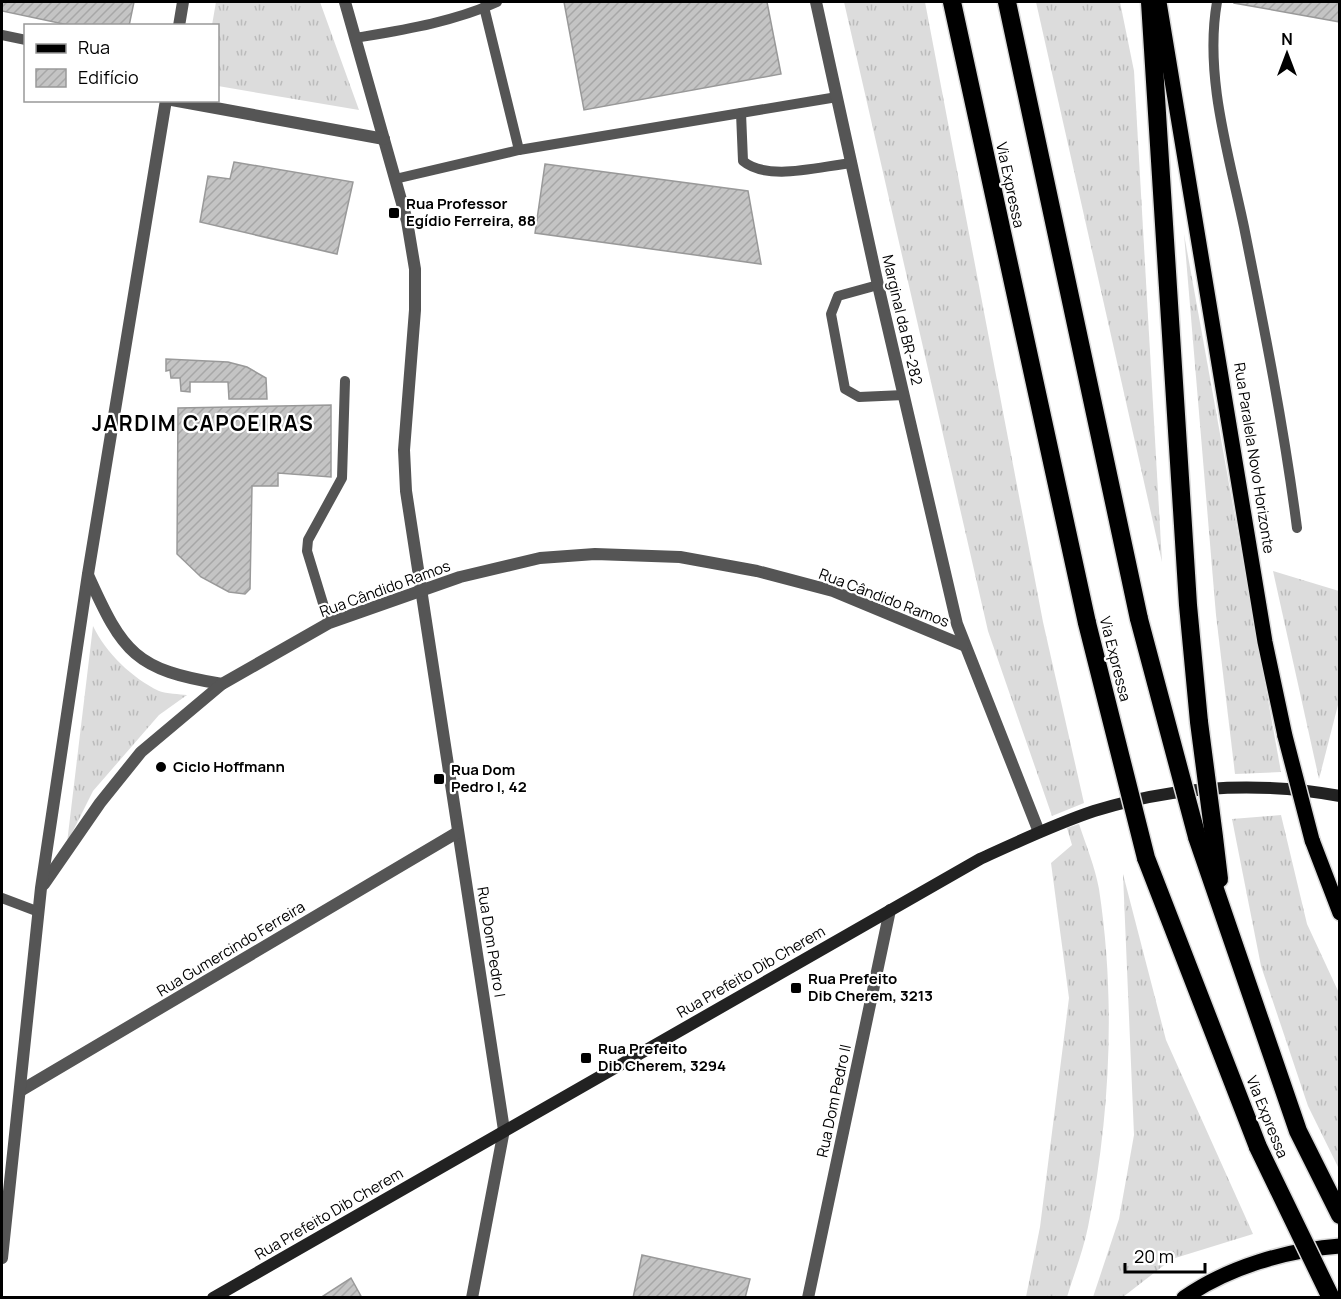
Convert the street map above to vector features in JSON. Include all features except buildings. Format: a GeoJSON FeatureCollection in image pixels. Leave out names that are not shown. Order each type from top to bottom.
{"type":"FeatureCollection","features":[{"type":"Feature","properties":{"kind":"highway","name":"Via Expressa"},"geometry":{"type":"LineString","coordinates":[[952,2],[1087,623],[1146,858],[1258,1147],[1331,1298]]}},
{"type":"Feature","properties":{"kind":"highway","name":"Via Expressa"},"geometry":{"type":"LineString","coordinates":[[1007,2],[1139,619],[1205,837],[1224,920],[1298,1131],[1340,1215]]}},
{"type":"Feature","properties":{"kind":"highway"},"geometry":{"type":"LineString","coordinates":[[1150,2],[1205,837]]}},
{"type":"Feature","properties":{"kind":"main road","name":"Rua Paralela Novo Horizonte"},"geometry":{"type":"LineString","coordinates":[[1159,2],[1265,642],[1285,736],[1312,840],[1340,913]]}},
{"type":"Feature","properties":{"kind":"main road","name":"Rua Prefeito Dib Cherem"},"geometry":{"type":"LineString","coordinates":[[213,1298],[980,859],[1040,832],[1094,811],[1181,791],[1238,787],[1292,789],[1340,796]]}},
{"type":"Feature","properties":{"kind":"main road"},"geometry":{"type":"LineString","coordinates":[[1185,1298],[1199,1287],[1264,1260],[1340,1246]]}},
{"type":"Feature","properties":{"kind":"street"},"geometry":{"type":"LineString","coordinates":[[179,24],[183,2]]}},
{"type":"Feature","properties":{"kind":"street","name":"Rua Dom Pedro I"},"geometry":{"type":"LineString","coordinates":[[345,2],[407,221],[415,269],[415,310],[404,450],[410,524],[504,1130],[472,1298]]}},
{"type":"Feature","properties":{"kind":"street","name":"Marginal da BR-282"},"geometry":{"type":"LineString","coordinates":[[816,2],[878,285],[963,645]]}},
{"type":"Feature","properties":{"kind":"street"},"geometry":{"type":"LineString","coordinates":[[2,1258],[41,888],[88,574],[166,102]]}},
{"type":"Feature","properties":{"kind":"street"},"geometry":{"type":"LineString","coordinates":[[183,102],[384,139]]}},
{"type":"Feature","properties":{"kind":"street","name":"Rua Cândido Ramos"},"geometry":{"type":"LineString","coordinates":[[41,888],[100,803],[141,752],[222,684],[328,623],[460,577],[540,558],[595,554],[680,557],[757,571],[833,591],[963,645]]}},
{"type":"Feature","properties":{"kind":"street"},"geometry":{"type":"LineString","coordinates":[[88,574],[111,626],[132,652],[153,666],[178,677],[222,684]]}},
{"type":"Feature","properties":{"kind":"street"},"geometry":{"type":"LineString","coordinates":[[963,645],[1040,832]]}},
{"type":"Feature","properties":{"kind":"street","name":"Rua Gumercindo Ferreira"},"geometry":{"type":"LineString","coordinates":[[20,1091],[459,832]]}},
{"type":"Feature","properties":{"kind":"street","name":"Rua Dom Pedro II"},"geometry":{"type":"LineString","coordinates":[[808,1298],[890,910]]}},
{"type":"Feature","properties":{"kind":"lane"},"geometry":{"type":"LineString","coordinates":[[355,38],[405,29],[484,8],[497,2]]}},
{"type":"Feature","properties":{"kind":"lane"},"geometry":{"type":"LineString","coordinates":[[1217,2],[1214,47],[1218,97],[1289,465],[1297,528]]}},
{"type":"Feature","properties":{"kind":"lane"},"geometry":{"type":"LineString","coordinates":[[484,8],[519,150]]}},
{"type":"Feature","properties":{"kind":"lane"},"geometry":{"type":"LineString","coordinates":[[2,35],[24,40]]}},
{"type":"Feature","properties":{"kind":"lane"},"geometry":{"type":"LineString","coordinates":[[395,179],[519,150],[837,97]]}},
{"type":"Feature","properties":{"kind":"lane"},"geometry":{"type":"LineString","coordinates":[[741,113],[743,161],[751,168],[770,173],[852,163]]}},
{"type":"Feature","properties":{"kind":"lane"},"geometry":{"type":"LineString","coordinates":[[878,285],[838,296],[833,304],[831,314],[845,389],[859,397],[904,395]]}},
{"type":"Feature","properties":{"kind":"lane"},"geometry":{"type":"LineString","coordinates":[[328,623],[307,551],[308,540],[342,478],[345,381]]}},
{"type":"Feature","properties":{"kind":"lane"},"geometry":{"type":"LineString","coordinates":[[2,898],[39,912]]}},
{"type":"Feature","properties":{"kind":"green space"},"geometry":{"type":"Polygon","coordinates":[[[216,2],[320,2],[359,110],[219,86],[219,24],[212,24],[216,2]]]}},
{"type":"Feature","properties":{"kind":"green space"},"geometry":{"type":"Polygon","coordinates":[[[844,2],[925,2],[1043,622],[1084,803],[1052,816],[988,631],[844,2]]]}},
{"type":"Feature","properties":{"kind":"green space"},"geometry":{"type":"Polygon","coordinates":[[[1036,2],[1120,2],[1134,71],[1162,562],[1036,2]]]}},
{"type":"Feature","properties":{"kind":"green space"},"geometry":{"type":"Polygon","coordinates":[[[1184,234],[1281,772],[1235,774],[1216,615],[1184,234]]]}},
{"type":"Feature","properties":{"kind":"green space"},"geometry":{"type":"Polygon","coordinates":[[[1273,571],[1339,591],[1339,701],[1319,779],[1273,571]]]}},
{"type":"Feature","properties":{"kind":"green space"},"geometry":{"type":"Polygon","coordinates":[[[93,626],[112,655],[139,679],[159,691],[187,695],[159,715],[93,791],[67,843],[93,626]]]}},
{"type":"Feature","properties":{"kind":"green space"},"geometry":{"type":"Polygon","coordinates":[[[1281,815],[1307,924],[1339,993],[1339,1169],[1308,1106],[1261,966],[1232,819],[1281,815]]]}},
{"type":"Feature","properties":{"kind":"green space"},"geometry":{"type":"Polygon","coordinates":[[[1079,824],[1099,889],[1104,931],[1109,1016],[1106,1101],[1088,1227],[1067,1297],[1026,1297],[1040,1227],[1069,998],[1051,863],[1072,845],[1067,828],[1079,824]]]}},
{"type":"Feature","properties":{"kind":"green space"},"geometry":{"type":"Polygon","coordinates":[[[1123,874],[1166,1040],[1253,1234],[1172,1259],[1123,1297],[1093,1297],[1119,1219],[1134,1135],[1123,874]]]}},
{"type":"Feature","properties":{"kind":"place","name":"Rua Professor Egídio Ferreira, 88"},"geometry":{"type":"Point","coordinates":[394,213]}},
{"type":"Feature","properties":{"kind":"place","name":"Ciclo Hoffmann"},"geometry":{"type":"Point","coordinates":[161,767]}},
{"type":"Feature","properties":{"kind":"place","name":"Rua Dom Pedro I, 42"},"geometry":{"type":"Point","coordinates":[439,779]}},
{"type":"Feature","properties":{"kind":"place","name":"Rua Prefeito Dib Cherem, 3213"},"geometry":{"type":"Point","coordinates":[796,988]}},
{"type":"Feature","properties":{"kind":"place","name":"Rua Prefeito Dib Cherem, 3294"},"geometry":{"type":"Point","coordinates":[586,1058]}},
{"type":"Feature","properties":{"kind":"district","name":"JARDIM CAPOEIRAS"},"geometry":{"type":"Point","coordinates":[203,424]}}]}
